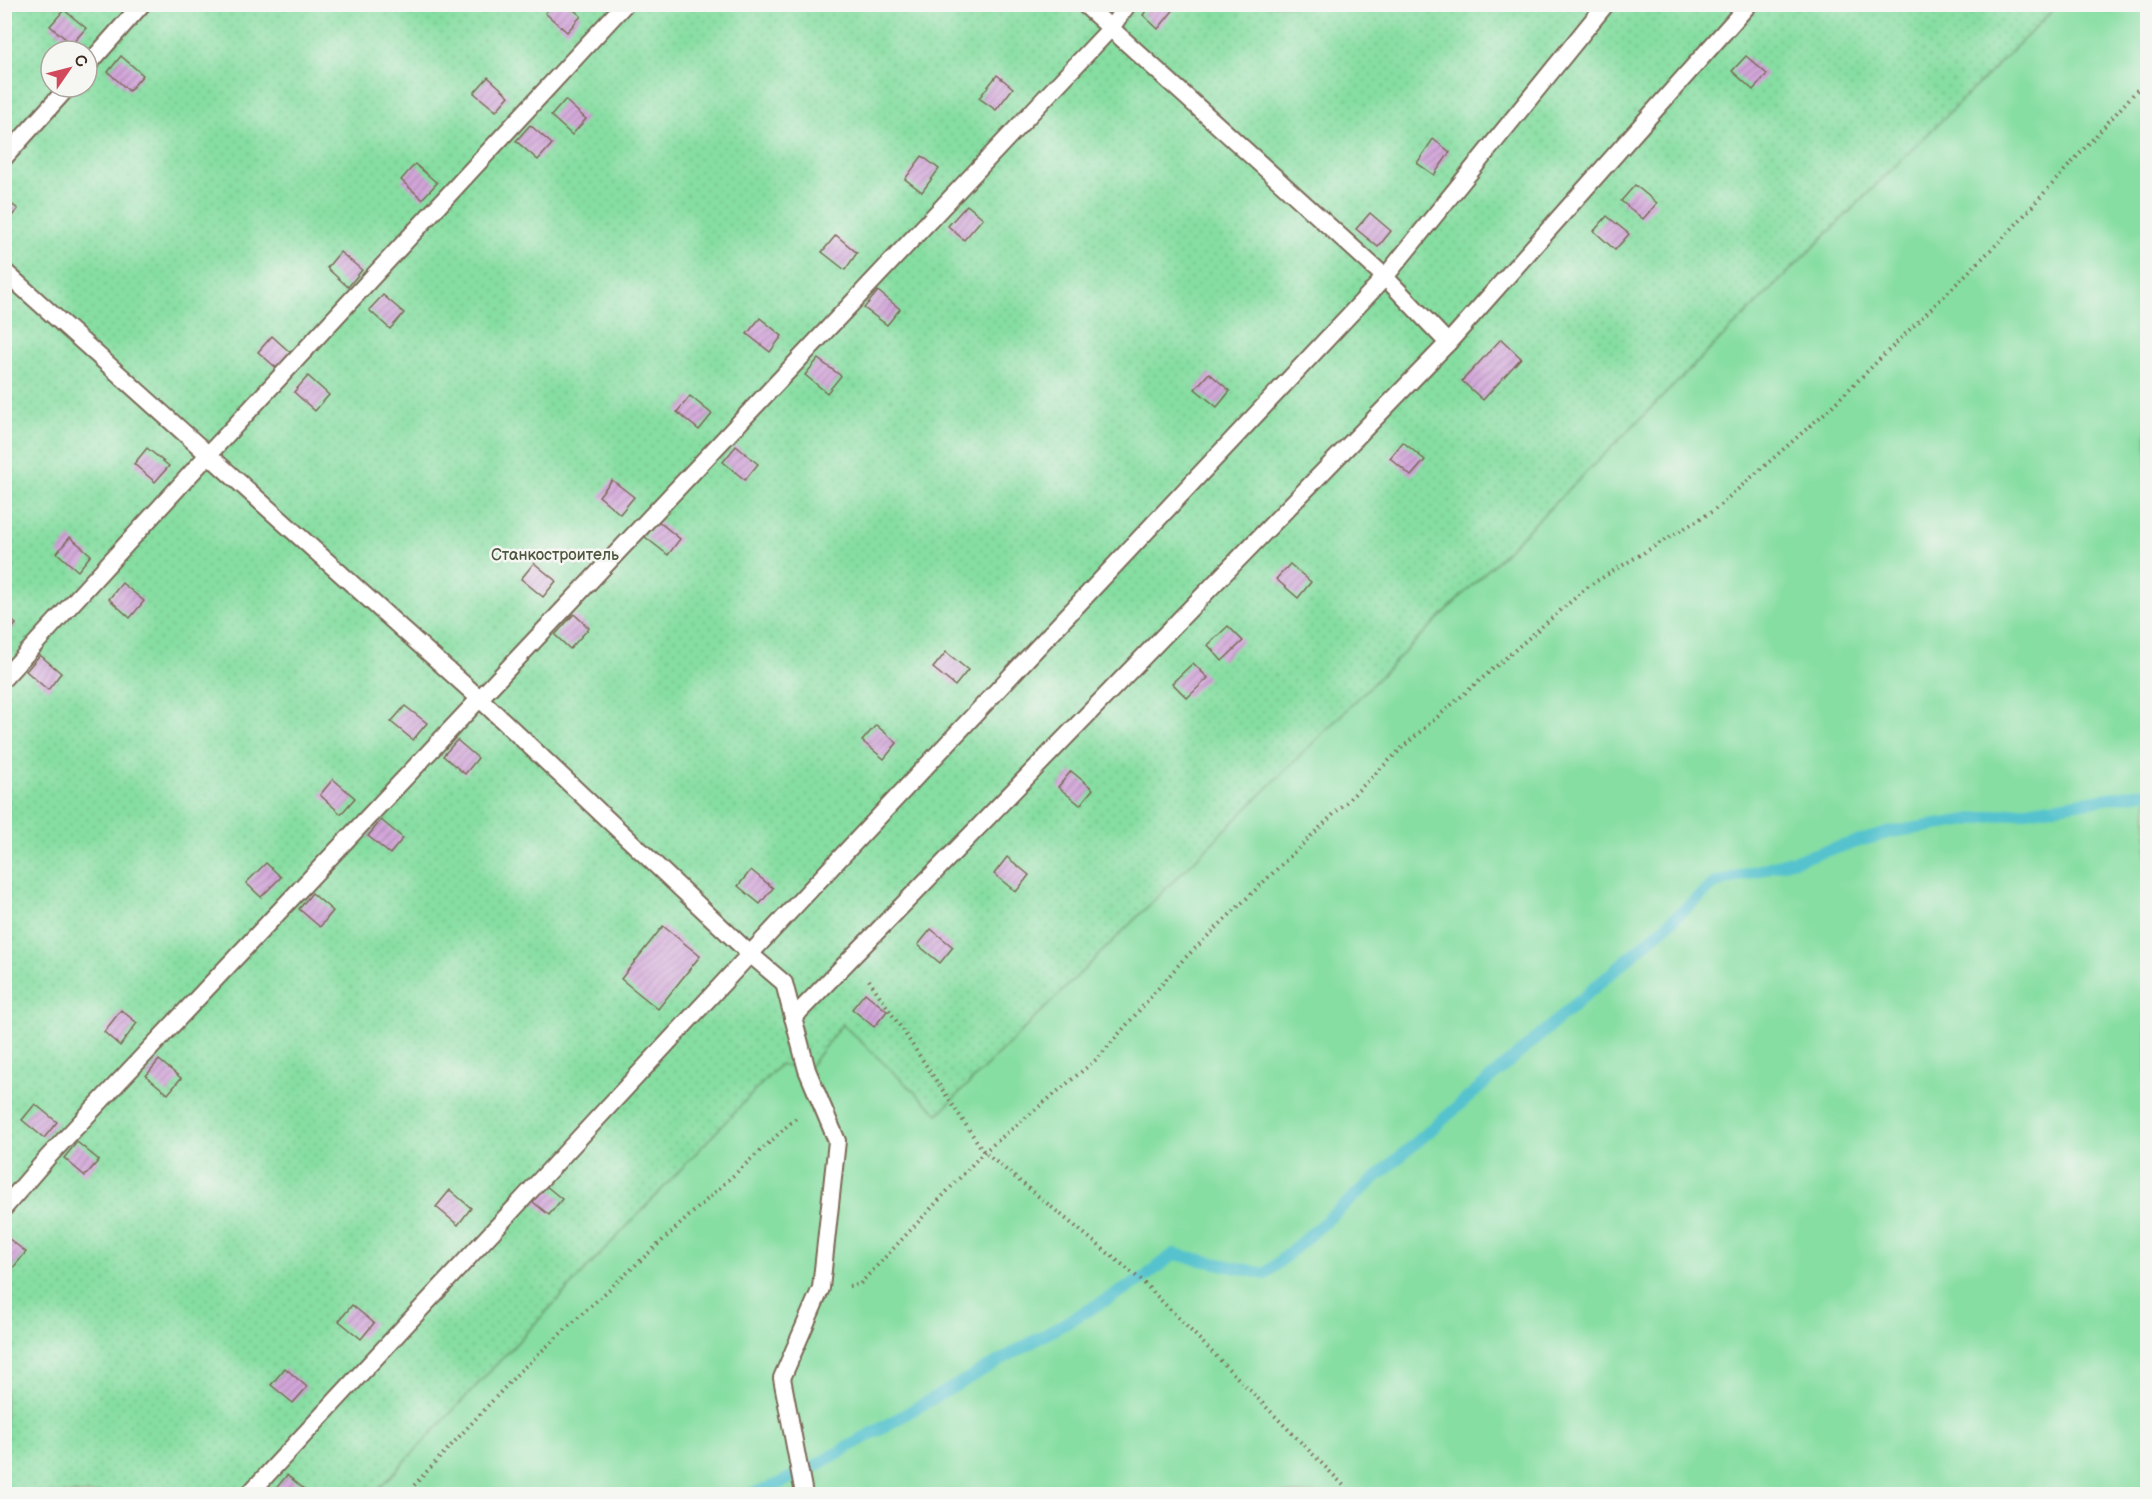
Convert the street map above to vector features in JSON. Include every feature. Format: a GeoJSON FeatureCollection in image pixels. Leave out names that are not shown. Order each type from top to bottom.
{"type":"FeatureCollection","features":[{"type":"Feature","properties":{"kind":"lane"},"geometry":{"type":"LineString","coordinates":[[99,52],[142,4]]}},
{"type":"Feature","properties":{"kind":"lane"},"geometry":{"type":"LineString","coordinates":[[4,678],[625,4]]}},
{"type":"Feature","properties":{"kind":"lane"},"geometry":{"type":"LineString","coordinates":[[1084,4],[1385,277],[1448,343]]}},
{"type":"Feature","properties":{"kind":"lane"},"geometry":{"type":"LineString","coordinates":[[4,1208],[48,1157],[478,698],[1110,29],[1128,4]]}},
{"type":"Feature","properties":{"kind":"lane"},"geometry":{"type":"LineString","coordinates":[[249,1494],[750,954],[1385,277],[1606,4]]}},
{"type":"Feature","properties":{"kind":"lane"},"geometry":{"type":"LineString","coordinates":[[793,1018],[1448,343],[1749,4]]}},
{"type":"Feature","properties":{"kind":"lane"},"geometry":{"type":"LineString","coordinates":[[4,158],[57,99]]}},
{"type":"Feature","properties":{"kind":"lane"},"geometry":{"type":"LineString","coordinates":[[4,271],[478,698],[750,954],[784,983],[807,1070],[837,1141],[821,1288],[782,1378],[804,1494]]}},
{"type":"Feature","properties":{"kind":"path"},"geometry":{"type":"LineString","coordinates":[[821,1288],[859,1285],[984,1152],[1098,1058],[1182,961],[1414,737],[1590,585],[1713,511],[1827,411],[2009,232],[2148,78]]}},
{"type":"Feature","properties":{"kind":"path"},"geometry":{"type":"LineString","coordinates":[[853,957],[984,1152],[1141,1280],[1352,1494]]}},
{"type":"Feature","properties":{"kind":"path"},"geometry":{"type":"LineString","coordinates":[[406,1494],[520,1371],[818,1098]]}},
{"type":"Feature","properties":{"kind":"green space","name":"Станкостроитель"},"geometry":{"type":"Polygon","coordinates":[[[5,5],[2058,5],[938,1114],[842,1024],[807,1070],[780,1064],[374,1494],[5,1494],[5,5]]]}},
{"type":"Feature","properties":{"kind":"green space"},"geometry":{"type":"Polygon","coordinates":[[[2058,5],[2147,5],[2147,1494],[374,1494],[780,1064],[807,1069],[842,1024],[939,1113],[2058,5]]]}},
{"type":"Feature","properties":{"kind":"building"},"geometry":{"type":"Polygon","coordinates":[[[553,4],[567,4],[581,16],[567,32],[545,13],[553,4]]]}},
{"type":"Feature","properties":{"kind":"building"},"geometry":{"type":"Polygon","coordinates":[[[1151,4],[1173,4],[1176,7],[1158,29],[1143,15],[1151,4]]]}},
{"type":"Feature","properties":{"kind":"building"},"geometry":{"type":"Polygon","coordinates":[[[64,10],[86,28],[76,39],[66,39],[50,26],[64,10]]]}},
{"type":"Feature","properties":{"kind":"building"},"geometry":{"type":"Polygon","coordinates":[[[121,56],[143,75],[129,91],[108,72],[121,56]]]}},
{"type":"Feature","properties":{"kind":"building"},"geometry":{"type":"Polygon","coordinates":[[[1746,56],[1767,74],[1753,90],[1732,71],[1746,56]]]}},
{"type":"Feature","properties":{"kind":"building"},"geometry":{"type":"Polygon","coordinates":[[[997,75],[1013,88],[996,110],[979,98],[997,75]]]}},
{"type":"Feature","properties":{"kind":"building"},"geometry":{"type":"Polygon","coordinates":[[[488,77],[509,96],[496,111],[474,93],[488,77]]]}},
{"type":"Feature","properties":{"kind":"building"},"geometry":{"type":"Polygon","coordinates":[[[565,100],[586,119],[572,135],[551,116],[565,100]]]}},
{"type":"Feature","properties":{"kind":"building"},"geometry":{"type":"Polygon","coordinates":[[[530,125],[552,144],[538,160],[516,141],[530,125]]]}},
{"type":"Feature","properties":{"kind":"building"},"geometry":{"type":"Polygon","coordinates":[[[1433,139],[1450,152],[1434,175],[1417,163],[1433,139]]]}},
{"type":"Feature","properties":{"kind":"building"},"geometry":{"type":"Polygon","coordinates":[[[922,156],[939,169],[922,192],[905,179],[922,156]]]}},
{"type":"Feature","properties":{"kind":"building"},"geometry":{"type":"Polygon","coordinates":[[[415,164],[437,183],[422,199],[401,180],[415,164]]]}},
{"type":"Feature","properties":{"kind":"building"},"geometry":{"type":"Polygon","coordinates":[[[1635,185],[1657,203],[1643,219],[1621,201],[1635,185]]]}},
{"type":"Feature","properties":{"kind":"building"},"geometry":{"type":"Polygon","coordinates":[[[4,198],[18,209],[4,225],[4,198]]]}},
{"type":"Feature","properties":{"kind":"building"},"geometry":{"type":"Polygon","coordinates":[[[967,205],[983,218],[964,240],[948,226],[967,205]]]}},
{"type":"Feature","properties":{"kind":"building"},"geometry":{"type":"Polygon","coordinates":[[[1370,213],[1391,231],[1378,247],[1356,229],[1370,213]]]}},
{"type":"Feature","properties":{"kind":"building"},"geometry":{"type":"Polygon","coordinates":[[[1607,216],[1629,234],[1615,250],[1594,231],[1607,216]]]}},
{"type":"Feature","properties":{"kind":"building"},"geometry":{"type":"Polygon","coordinates":[[[836,235],[857,253],[845,270],[822,252],[836,235]]]}},
{"type":"Feature","properties":{"kind":"building"},"geometry":{"type":"Polygon","coordinates":[[[340,252],[362,270],[348,287],[327,268],[340,252]]]}},
{"type":"Feature","properties":{"kind":"building"},"geometry":{"type":"Polygon","coordinates":[[[878,291],[900,309],[887,325],[864,308],[878,291]]]}},
{"type":"Feature","properties":{"kind":"building"},"geometry":{"type":"Polygon","coordinates":[[[383,295],[404,313],[390,329],[369,310],[383,295]]]}},
{"type":"Feature","properties":{"kind":"building"},"geometry":{"type":"Polygon","coordinates":[[[760,318],[782,336],[770,352],[747,334],[760,318]]]}},
{"type":"Feature","properties":{"kind":"building"},"geometry":{"type":"Polygon","coordinates":[[[272,336],[293,355],[280,371],[258,352],[272,336]]]}},
{"type":"Feature","properties":{"kind":"building"},"geometry":{"type":"Polygon","coordinates":[[[1501,339],[1521,358],[1483,400],[1462,381],[1501,339]]]}},
{"type":"Feature","properties":{"kind":"building"},"geometry":{"type":"Polygon","coordinates":[[[818,359],[841,376],[827,393],[805,375],[818,359]]]}},
{"type":"Feature","properties":{"kind":"building"},"geometry":{"type":"Polygon","coordinates":[[[1209,373],[1230,391],[1217,407],[1195,389],[1209,373]]]}},
{"type":"Feature","properties":{"kind":"building"},"geometry":{"type":"Polygon","coordinates":[[[308,376],[329,395],[315,411],[294,392],[308,376]]]}},
{"type":"Feature","properties":{"kind":"building"},"geometry":{"type":"Polygon","coordinates":[[[690,396],[712,414],[699,430],[677,412],[690,396]]]}},
{"type":"Feature","properties":{"kind":"building"},"geometry":{"type":"Polygon","coordinates":[[[1403,442],[1425,460],[1411,476],[1390,458],[1403,442]]]}},
{"type":"Feature","properties":{"kind":"building"},"geometry":{"type":"Polygon","coordinates":[[[736,446],[758,464],[745,480],[723,462],[736,446]]]}},
{"type":"Feature","properties":{"kind":"building"},"geometry":{"type":"Polygon","coordinates":[[[147,448],[169,466],[155,482],[134,464],[147,448]]]}},
{"type":"Feature","properties":{"kind":"building"},"geometry":{"type":"Polygon","coordinates":[[[612,480],[634,497],[620,514],[599,496],[612,480]]]}},
{"type":"Feature","properties":{"kind":"building"},"geometry":{"type":"Polygon","coordinates":[[[658,521],[680,539],[668,555],[645,537],[658,521]]]}},
{"type":"Feature","properties":{"kind":"building"},"geometry":{"type":"Polygon","coordinates":[[[70,537],[91,555],[78,571],[57,553],[70,537]]]}},
{"type":"Feature","properties":{"kind":"building"},"geometry":{"type":"Polygon","coordinates":[[[534,563],[556,581],[543,597],[521,579],[534,563]]]}},
{"type":"Feature","properties":{"kind":"building"},"geometry":{"type":"Polygon","coordinates":[[[1290,564],[1311,582],[1298,598],[1276,579],[1290,564]]]}},
{"type":"Feature","properties":{"kind":"building"},"geometry":{"type":"Polygon","coordinates":[[[122,583],[144,601],[130,618],[109,599],[122,583]]]}},
{"type":"Feature","properties":{"kind":"building"},"geometry":{"type":"Polygon","coordinates":[[[4,614],[16,624],[4,638],[4,614]]]}},
{"type":"Feature","properties":{"kind":"building"},"geometry":{"type":"Polygon","coordinates":[[[574,614],[589,628],[570,649],[555,635],[574,614]]]}},
{"type":"Feature","properties":{"kind":"building"},"geometry":{"type":"Polygon","coordinates":[[[1228,626],[1243,641],[1222,661],[1208,645],[1228,626]]]}},
{"type":"Feature","properties":{"kind":"building"},"geometry":{"type":"Polygon","coordinates":[[[946,652],[968,670],[955,686],[933,668],[946,652]]]}},
{"type":"Feature","properties":{"kind":"building"},"geometry":{"type":"Polygon","coordinates":[[[40,655],[61,673],[48,690],[26,671],[40,655]]]}},
{"type":"Feature","properties":{"kind":"building"},"geometry":{"type":"Polygon","coordinates":[[[1193,663],[1208,678],[1187,698],[1172,683],[1193,663]]]}},
{"type":"Feature","properties":{"kind":"building"},"geometry":{"type":"Polygon","coordinates":[[[405,706],[427,723],[413,740],[391,722],[405,706]]]}},
{"type":"Feature","properties":{"kind":"building"},"geometry":{"type":"Polygon","coordinates":[[[876,725],[897,743],[884,759],[862,741],[876,725]]]}},
{"type":"Feature","properties":{"kind":"building"},"geometry":{"type":"Polygon","coordinates":[[[457,740],[478,758],[465,774],[443,756],[457,740]]]}},
{"type":"Feature","properties":{"kind":"building"},"geometry":{"type":"Polygon","coordinates":[[[1071,771],[1093,789],[1080,805],[1058,787],[1071,771]]]}},
{"type":"Feature","properties":{"kind":"building"},"geometry":{"type":"Polygon","coordinates":[[[333,779],[355,798],[341,814],[320,795],[333,779]]]}},
{"type":"Feature","properties":{"kind":"building"},"geometry":{"type":"Polygon","coordinates":[[[381,820],[403,838],[390,854],[368,836],[381,820]]]}},
{"type":"Feature","properties":{"kind":"building"},"geometry":{"type":"Polygon","coordinates":[[[1007,857],[1029,875],[1016,892],[994,874],[1007,857]]]}},
{"type":"Feature","properties":{"kind":"building"},"geometry":{"type":"Polygon","coordinates":[[[266,863],[281,877],[261,897],[246,883],[266,863]]]}},
{"type":"Feature","properties":{"kind":"building"},"geometry":{"type":"Polygon","coordinates":[[[751,870],[773,888],[760,904],[738,886],[751,870]]]}},
{"type":"Feature","properties":{"kind":"building"},"geometry":{"type":"Polygon","coordinates":[[[312,893],[333,911],[320,927],[299,909],[312,893]]]}},
{"type":"Feature","properties":{"kind":"building"},"geometry":{"type":"Polygon","coordinates":[[[663,926],[700,956],[658,1009],[621,979],[663,926]]]}},
{"type":"Feature","properties":{"kind":"building"},"geometry":{"type":"Polygon","coordinates":[[[931,929],[953,947],[940,963],[918,945],[931,929]]]}},
{"type":"Feature","properties":{"kind":"building"},"geometry":{"type":"Polygon","coordinates":[[[865,993],[887,1011],[874,1027],[852,1009],[865,993]]]}},
{"type":"Feature","properties":{"kind":"building"},"geometry":{"type":"Polygon","coordinates":[[[121,1010],[137,1023],[120,1046],[104,1032],[121,1010]]]}},
{"type":"Feature","properties":{"kind":"building"},"geometry":{"type":"Polygon","coordinates":[[[159,1060],[181,1078],[168,1094],[146,1076],[159,1060]]]}},
{"type":"Feature","properties":{"kind":"building"},"geometry":{"type":"Polygon","coordinates":[[[35,1104],[57,1122],[44,1138],[22,1120],[35,1104]]]}},
{"type":"Feature","properties":{"kind":"building"},"geometry":{"type":"Polygon","coordinates":[[[77,1142],[99,1160],[85,1176],[64,1158],[77,1142]]]}},
{"type":"Feature","properties":{"kind":"building"},"geometry":{"type":"Polygon","coordinates":[[[540,1181],[562,1199],[549,1215],[527,1197],[540,1181]]]}},
{"type":"Feature","properties":{"kind":"building"},"geometry":{"type":"Polygon","coordinates":[[[450,1190],[471,1208],[458,1225],[436,1207],[450,1190]]]}},
{"type":"Feature","properties":{"kind":"building"},"geometry":{"type":"Polygon","coordinates":[[[4,1235],[26,1252],[12,1269],[4,1262],[4,1235]]]}},
{"type":"Feature","properties":{"kind":"building"},"geometry":{"type":"Polygon","coordinates":[[[352,1305],[374,1323],[361,1339],[339,1321],[352,1305]]]}},
{"type":"Feature","properties":{"kind":"building"},"geometry":{"type":"Polygon","coordinates":[[[285,1368],[307,1387],[293,1403],[271,1385],[285,1368]]]}},
{"type":"Feature","properties":{"kind":"building"},"geometry":{"type":"Polygon","coordinates":[[[287,1475],[310,1494],[278,1494],[274,1491],[287,1475]]]}},
{"type":"Feature","properties":{"kind":"waterway"},"geometry":{"type":"LineString","coordinates":[[750,1494],[768,1489],[813,1467],[1141,1280],[1174,1254],[1265,1274],[1715,883],[1891,832],[2148,792]]}}]}
